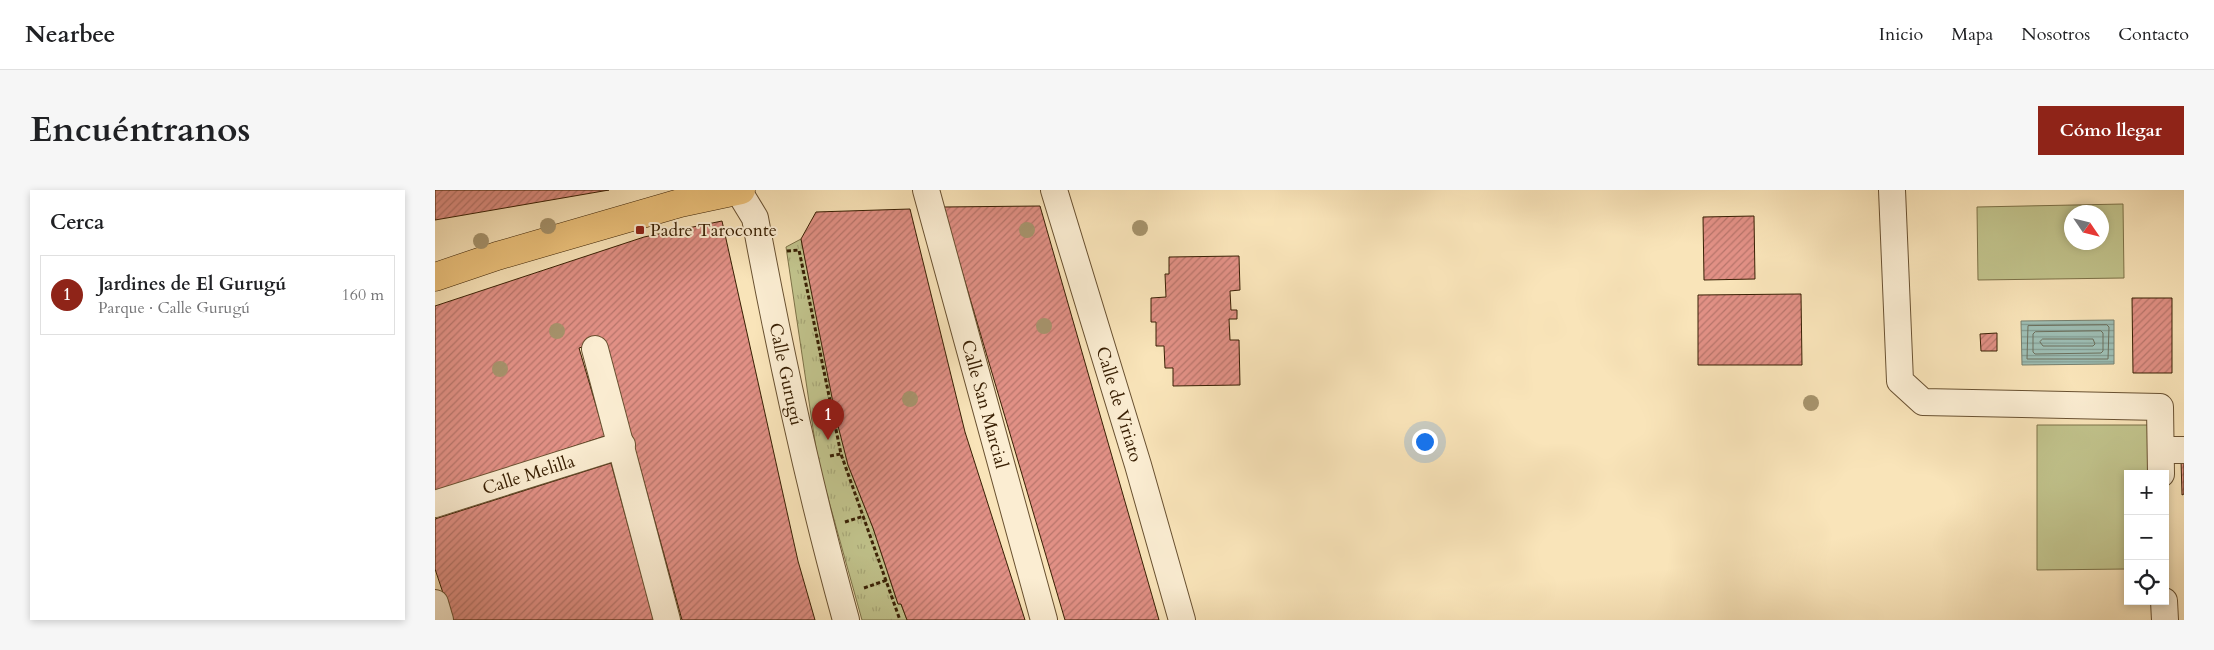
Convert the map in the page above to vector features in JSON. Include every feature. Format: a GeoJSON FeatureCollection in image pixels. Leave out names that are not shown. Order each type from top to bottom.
{"type":"FeatureCollection","features":[{"type":"Feature","properties":{"kind":"main road"},"geometry":{"type":"LineString","coordinates":[[435,277],[497,256],[680,203],[739,190]]}},
{"type":"Feature","properties":{"kind":"street","name":"Calle Gurugú"},"geometry":{"type":"LineString","coordinates":[[739,190],[755,218],[820,530],[846,620]]}},
{"type":"Feature","properties":{"kind":"street","name":"Calle San Marcial"},"geometry":{"type":"LineString","coordinates":[[926,190],[1045,620]]}},
{"type":"Feature","properties":{"kind":"street","name":"Calle de Viriato"},"geometry":{"type":"LineString","coordinates":[[1054,190],[1135,456],[1182,620]]}},
{"type":"Feature","properties":{"kind":"street"},"geometry":{"type":"LineString","coordinates":[[1892,190],[1900,382],[1923,402],[2160,407],[2169,458]]}},
{"type":"Feature","properties":{"kind":"street"},"geometry":{"type":"LineString","coordinates":[[595,349],[667,620]]}},
{"type":"Feature","properties":{"kind":"street","name":"Calle Melilla"},"geometry":{"type":"LineString","coordinates":[[435,504],[622,445]]}},
{"type":"Feature","properties":{"kind":"street"},"geometry":{"type":"LineString","coordinates":[[435,603],[440,620]]}},
{"type":"Feature","properties":{"kind":"street"},"geometry":{"type":"LineString","coordinates":[[2164,605],[2165,620]]}},
{"type":"Feature","properties":{"kind":"path"},"geometry":{"type":"LineString","coordinates":[[762,255],[799,250],[841,454],[900,620]]}},
{"type":"Feature","properties":{"kind":"green space"},"geometry":{"type":"Polygon","coordinates":[[[2123,204],[2124,278],[1978,280],[1977,207],[2064,205],[2064,250],[2109,250],[2109,205],[2074,205],[2123,204]]]}},
{"type":"Feature","properties":{"kind":"green space"},"geometry":{"type":"Polygon","coordinates":[[[801,239],[848,465],[873,528],[898,604],[901,604],[907,620],[862,620],[818,462],[786,247],[801,239]]]}},
{"type":"Feature","properties":{"kind":"green space"},"geometry":{"type":"Polygon","coordinates":[[[2037,425],[2148,425],[2148,470],[2124,470],[2124,569],[2037,570],[2037,425]]]}},
{"type":"Feature","properties":{"kind":"water"},"geometry":{"type":"Polygon","coordinates":[[[2114,320],[2114,364],[2022,365],[2021,321],[2114,320]]]}},
{"type":"Feature","properties":{"kind":"building"},"geometry":{"type":"Polygon","coordinates":[[[435,190],[609,190],[435,220],[435,190]]]}},
{"type":"Feature","properties":{"kind":"building"},"geometry":{"type":"Polygon","coordinates":[[[1040,206],[1159,620],[1065,620],[943,207],[1040,206]]]}},
{"type":"Feature","properties":{"kind":"building"},"geometry":{"type":"Polygon","coordinates":[[[910,209],[965,432],[1025,620],[907,620],[901,604],[898,604],[873,528],[848,465],[836,418],[801,239],[816,212],[910,209]]]}},
{"type":"Feature","properties":{"kind":"building"},"geometry":{"type":"Polygon","coordinates":[[[1754,216],[1755,279],[1704,280],[1703,217],[1754,216]]]}},
{"type":"Feature","properties":{"kind":"building"},"geometry":{"type":"Polygon","coordinates":[[[722,221],[798,561],[815,620],[682,620],[605,340],[579,348],[605,436],[435,492],[435,306],[644,237],[722,221]]]}},
{"type":"Feature","properties":{"kind":"building"},"geometry":{"type":"Polygon","coordinates":[[[1239,256],[1240,290],[1230,291],[1231,310],[1237,310],[1237,319],[1229,319],[1230,340],[1239,340],[1240,385],[1173,386],[1173,368],[1165,368],[1164,346],[1156,346],[1156,322],[1151,322],[1151,298],[1166,297],[1165,274],[1169,274],[1169,257],[1239,256]]]}},
{"type":"Feature","properties":{"kind":"building"},"geometry":{"type":"Polygon","coordinates":[[[1801,294],[1802,365],[1698,365],[1698,295],[1801,294]]]}},
{"type":"Feature","properties":{"kind":"building"},"geometry":{"type":"Polygon","coordinates":[[[2132,298],[2172,298],[2172,373],[2133,373],[2132,298]]]}},
{"type":"Feature","properties":{"kind":"building"},"geometry":{"type":"Polygon","coordinates":[[[1997,333],[1997,351],[1981,351],[1980,334],[1997,333]]]}},
{"type":"Feature","properties":{"kind":"building"},"geometry":{"type":"Polygon","coordinates":[[[2181,460],[2184,460],[2184,494],[2182,495],[2181,460]]]}},
{"type":"Feature","properties":{"kind":"building"},"geometry":{"type":"Polygon","coordinates":[[[611,463],[654,620],[452,620],[435,569],[435,519],[611,463]]]}},
{"type":"Feature","properties":{"kind":"place","name":"Padre Taroconte"},"geometry":{"type":"Point","coordinates":[640,230]}},
{"type":"Feature","properties":{"kind":"place","name":"Jardines de El Gurugú"},"geometry":{"type":"Point","coordinates":[828,440]}}]}
